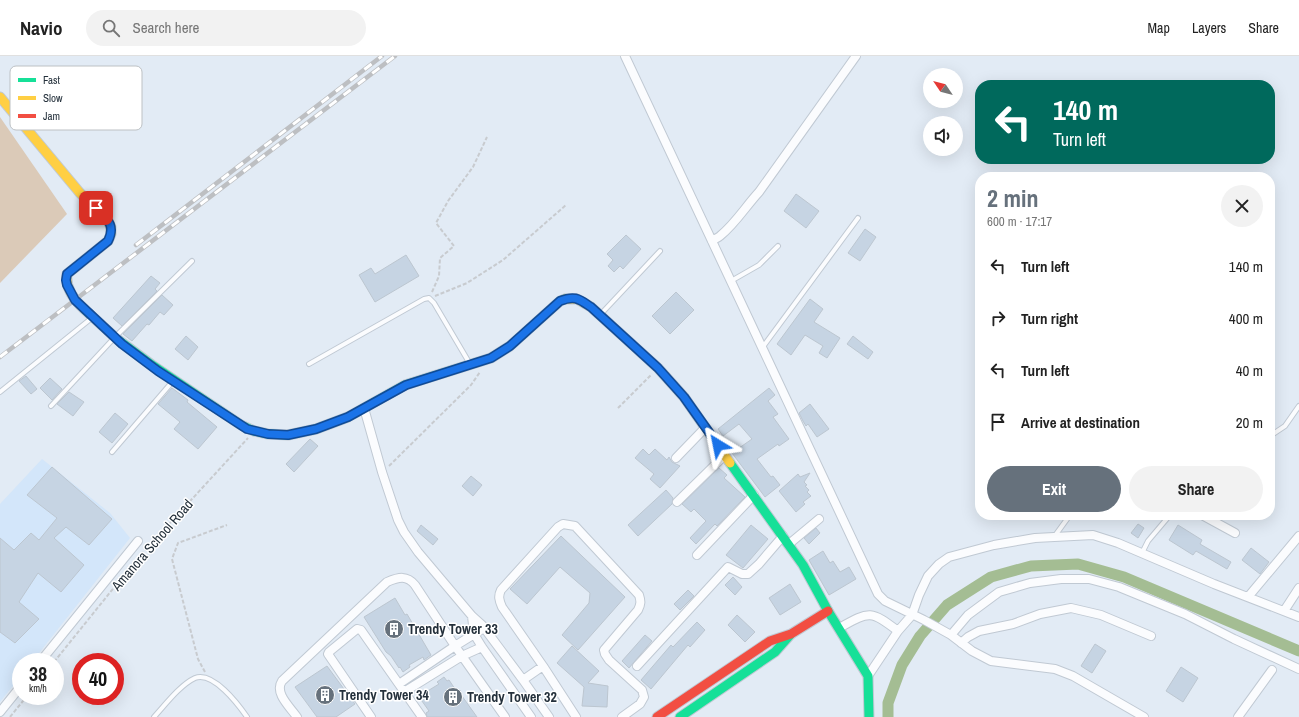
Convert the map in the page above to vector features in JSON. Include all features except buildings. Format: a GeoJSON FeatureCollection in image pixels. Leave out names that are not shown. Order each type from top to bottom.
{"type":"FeatureCollection","features":[{"type":"Feature","properties":{"kind":"street"},"geometry":{"type":"LineString","coordinates":[[625,56],[878,594],[885,601],[951,634],[960,643],[991,661],[1055,669],[1073,676],[1144,717]]}},
{"type":"Feature","properties":{"kind":"street"},"geometry":{"type":"LineString","coordinates":[[712,241],[720,237],[759,192],[856,56]]}},
{"type":"Feature","properties":{"kind":"street"},"geometry":{"type":"LineString","coordinates":[[0,97],[10,109]]}},
{"type":"Feature","properties":{"kind":"street"},"geometry":{"type":"LineString","coordinates":[[28,130],[80,193],[107,219],[112,227],[108,241],[67,274],[66,280],[75,300],[115,337],[158,371],[247,429],[268,434],[288,435],[309,431],[348,417],[406,385],[491,358],[510,346],[560,301],[570,297],[579,299],[591,307],[658,368],[684,397],[789,544],[803,565],[828,611],[868,676],[869,717]]}},
{"type":"Feature","properties":{"kind":"street"},"geometry":{"type":"LineString","coordinates":[[364,408],[382,472],[398,520],[404,532],[418,552],[484,628],[524,680],[549,717]]}},
{"type":"Feature","properties":{"kind":"street"},"geometry":{"type":"LineString","coordinates":[[676,458],[705,428]]}},
{"type":"Feature","properties":{"kind":"street"},"geometry":{"type":"LineString","coordinates":[[677,502],[725,455]]}},
{"type":"Feature","properties":{"kind":"street"},"geometry":{"type":"LineString","coordinates":[[697,555],[754,495]]}},
{"type":"Feature","properties":{"kind":"street"},"geometry":{"type":"LineString","coordinates":[[789,544],[819,520]]}},
{"type":"Feature","properties":{"kind":"street"},"geometry":{"type":"LineString","coordinates":[[1211,520],[1235,533]]}},
{"type":"Feature","properties":{"kind":"street"},"geometry":{"type":"LineString","coordinates":[[576,717],[499,601],[501,590],[558,527],[563,524],[575,526],[641,599],[641,604],[638,610],[604,650],[609,660],[642,690],[644,697],[640,704],[622,717]]}},
{"type":"Feature","properties":{"kind":"street"},"geometry":{"type":"LineString","coordinates":[[868,676],[898,631],[912,615],[928,576],[939,564],[949,557],[994,545],[1035,538],[1093,535],[1118,543],[1299,617]]}},
{"type":"Feature","properties":{"kind":"street"},"geometry":{"type":"LineString","coordinates":[[637,666],[728,567],[742,574],[748,574],[759,564],[783,536]]}},
{"type":"Feature","properties":{"kind":"street"},"geometry":{"type":"LineString","coordinates":[[1248,597],[1299,536]]}},
{"type":"Feature","properties":{"kind":"street","name":"Amanora School Road"},"geometry":{"type":"LineString","coordinates":[[47,653],[138,541]]}},
{"type":"Feature","properties":{"kind":"street"},"geometry":{"type":"LineString","coordinates":[[297,717],[280,693],[279,688],[282,681],[387,582],[403,577],[411,580],[505,717]]}},
{"type":"Feature","properties":{"kind":"street"},"geometry":{"type":"LineString","coordinates":[[951,634],[968,615],[999,592],[1030,583],[1061,578],[1089,579],[1119,587],[1185,614],[1234,639],[1299,669]]}},
{"type":"Feature","properties":{"kind":"street"},"geometry":{"type":"LineString","coordinates":[[1284,611],[1299,588]]}},
{"type":"Feature","properties":{"kind":"street"},"geometry":{"type":"LineString","coordinates":[[960,643],[979,631],[1013,624],[1040,614],[1071,608],[1101,615],[1151,636]]}},
{"type":"Feature","properties":{"kind":"street"},"geometry":{"type":"LineString","coordinates":[[657,717],[770,641],[791,634],[828,611]]}},
{"type":"Feature","properties":{"kind":"street"},"geometry":{"type":"LineString","coordinates":[[839,628],[858,618],[868,615],[881,618],[898,631]]}},
{"type":"Feature","properties":{"kind":"street"},"geometry":{"type":"LineString","coordinates":[[472,616],[474,634],[531,717]]}},
{"type":"Feature","properties":{"kind":"street"},"geometry":{"type":"LineString","coordinates":[[398,684],[484,628]]}},
{"type":"Feature","properties":{"kind":"street"},"geometry":{"type":"LineString","coordinates":[[371,717],[329,655],[329,652],[355,629],[361,630],[422,717]]}},
{"type":"Feature","properties":{"kind":"street"},"geometry":{"type":"LineString","coordinates":[[680,717],[775,652],[791,634]]}},
{"type":"Feature","properties":{"kind":"street"},"geometry":{"type":"LineString","coordinates":[[404,692],[462,656],[482,647]]}},
{"type":"Feature","properties":{"kind":"street"},"geometry":{"type":"LineString","coordinates":[[524,680],[543,666]]}},
{"type":"Feature","properties":{"kind":"street"},"geometry":{"type":"LineString","coordinates":[[1238,717],[1272,670]]}},
{"type":"Feature","properties":{"kind":"street"},"geometry":{"type":"LineString","coordinates":[[706,684],[713,694]]}},
{"type":"Feature","properties":{"kind":"street"},"geometry":{"type":"LineString","coordinates":[[0,712],[12,697]]}},
{"type":"Feature","properties":{"kind":"lane"},"geometry":{"type":"LineString","coordinates":[[762,348],[858,218]]}},
{"type":"Feature","properties":{"kind":"lane"},"geometry":{"type":"LineString","coordinates":[[731,281],[759,265],[778,246]]}},
{"type":"Feature","properties":{"kind":"lane"},"geometry":{"type":"LineString","coordinates":[[600,315],[660,251]]}},
{"type":"Feature","properties":{"kind":"lane"},"geometry":{"type":"LineString","coordinates":[[51,406],[115,337],[192,261]]}},
{"type":"Feature","properties":{"kind":"lane"},"geometry":{"type":"LineString","coordinates":[[308,364],[424,298],[429,298],[434,303],[471,365]]}},
{"type":"Feature","properties":{"kind":"lane"},"geometry":{"type":"LineString","coordinates":[[0,392],[93,317]]}},
{"type":"Feature","properties":{"kind":"lane"},"geometry":{"type":"LineString","coordinates":[[112,452],[173,381]]}},
{"type":"Feature","properties":{"kind":"lane"},"geometry":{"type":"LineString","coordinates":[[1275,433],[1285,426],[1299,406]]}},
{"type":"Feature","properties":{"kind":"lane"},"geometry":{"type":"LineString","coordinates":[[1054,537],[1066,520]]}},
{"type":"Feature","properties":{"kind":"lane"},"geometry":{"type":"LineString","coordinates":[[1142,553],[1148,541],[1166,520]]}},
{"type":"Feature","properties":{"kind":"lane"},"geometry":{"type":"LineString","coordinates":[[154,717],[186,684],[196,677],[208,678],[225,690],[247,717]]}},
{"type":"Feature","properties":{"kind":"path"},"geometry":{"type":"LineString","coordinates":[[429,298],[439,276],[440,258],[454,246],[436,224],[448,201],[473,167],[487,137]]}},
{"type":"Feature","properties":{"kind":"path"},"geometry":{"type":"LineString","coordinates":[[429,298],[467,283],[503,260],[566,206]]}},
{"type":"Feature","properties":{"kind":"path"},"geometry":{"type":"LineString","coordinates":[[382,472],[471,385],[491,358]]}},
{"type":"Feature","properties":{"kind":"path"},"geometry":{"type":"LineString","coordinates":[[618,408],[658,368]]}},
{"type":"Feature","properties":{"kind":"path","name":"Amanora School Road"},"geometry":{"type":"LineString","coordinates":[[61,653],[137,559],[254,431]]}},
{"type":"Feature","properties":{"kind":"path"},"geometry":{"type":"LineString","coordinates":[[208,678],[198,659],[172,559],[178,543],[227,525]]}},
{"type":"Feature","properties":{"kind":"path"},"geometry":{"type":"LineString","coordinates":[[10,717],[20,705]]}},
{"type":"Feature","properties":{"kind":"shaded area"},"geometry":{"type":"Polygon","coordinates":[[[0,117],[67,214],[0,283],[0,117]]]}},
{"type":"Feature","properties":{"kind":"shaded area"},"geometry":{"type":"Polygon","coordinates":[[[42,459],[110,513],[130,538],[39,653],[12,653],[12,687],[0,702],[0,504],[42,459]]]}},
{"type":"Feature","properties":{"kind":"waterway"},"geometry":{"type":"LineString","coordinates":[[888,717],[888,703],[902,665],[920,636],[947,605],[991,577],[1031,566],[1078,564],[1124,577],[1299,651]]}},
{"type":"Feature","properties":{"kind":"railway"},"geometry":{"type":"LineString","coordinates":[[136,245],[382,56]]}},
{"type":"Feature","properties":{"kind":"railway"},"geometry":{"type":"LineString","coordinates":[[0,357],[395,56]]}},
{"type":"Feature","properties":{"kind":"traffic: fast"},"geometry":{"type":"LineString","coordinates":[[84,309],[117,339],[152,365],[241,425],[254,431],[268,434],[288,435],[316,429],[348,417],[405,385],[491,358],[510,346],[560,301],[565,299]]}},
{"type":"Feature","properties":{"kind":"traffic: fast"},"geometry":{"type":"LineString","coordinates":[[730,463],[803,565],[828,611],[868,676],[869,717]]}},
{"type":"Feature","properties":{"kind":"traffic: fast"},"geometry":{"type":"LineString","coordinates":[[680,717],[775,652],[790,635]]}},
{"type":"Feature","properties":{"kind":"traffic: slow"},"geometry":{"type":"LineString","coordinates":[[0,97],[10,109]]}},
{"type":"Feature","properties":{"kind":"traffic: slow"},"geometry":{"type":"LineString","coordinates":[[28,130],[80,193],[107,219],[111,227],[111,234],[108,241],[67,274],[67,285],[71,294],[84,309]]}},
{"type":"Feature","properties":{"kind":"traffic: slow"},"geometry":{"type":"LineString","coordinates":[[565,299],[577,299],[591,307],[658,368],[684,397],[730,463]]}},
{"type":"Feature","properties":{"kind":"traffic: jam"},"geometry":{"type":"LineString","coordinates":[[657,717],[770,641],[791,634],[828,611]]}},
{"type":"Feature","properties":{"kind":"place","name":"Trendy Tower 33"},"geometry":{"type":"Point","coordinates":[394,629]}},
{"type":"Feature","properties":{"kind":"place","name":"Trendy Tower 34"},"geometry":{"type":"Point","coordinates":[325,695]}},
{"type":"Feature","properties":{"kind":"place","name":"Trendy Tower 32"},"geometry":{"type":"Point","coordinates":[453,697]}},
{"type":"Feature","properties":{"kind":"route"},"geometry":{"type":"LineString","coordinates":[[96,208],[107,219],[112,227],[111,234],[108,241],[67,274],[67,285],[75,300],[122,344],[158,371],[247,429],[268,434],[288,435],[316,429],[348,417],[406,385],[491,358],[510,346],[560,301],[570,297],[579,299],[591,307],[658,368],[684,397],[718,445]]}}]}
